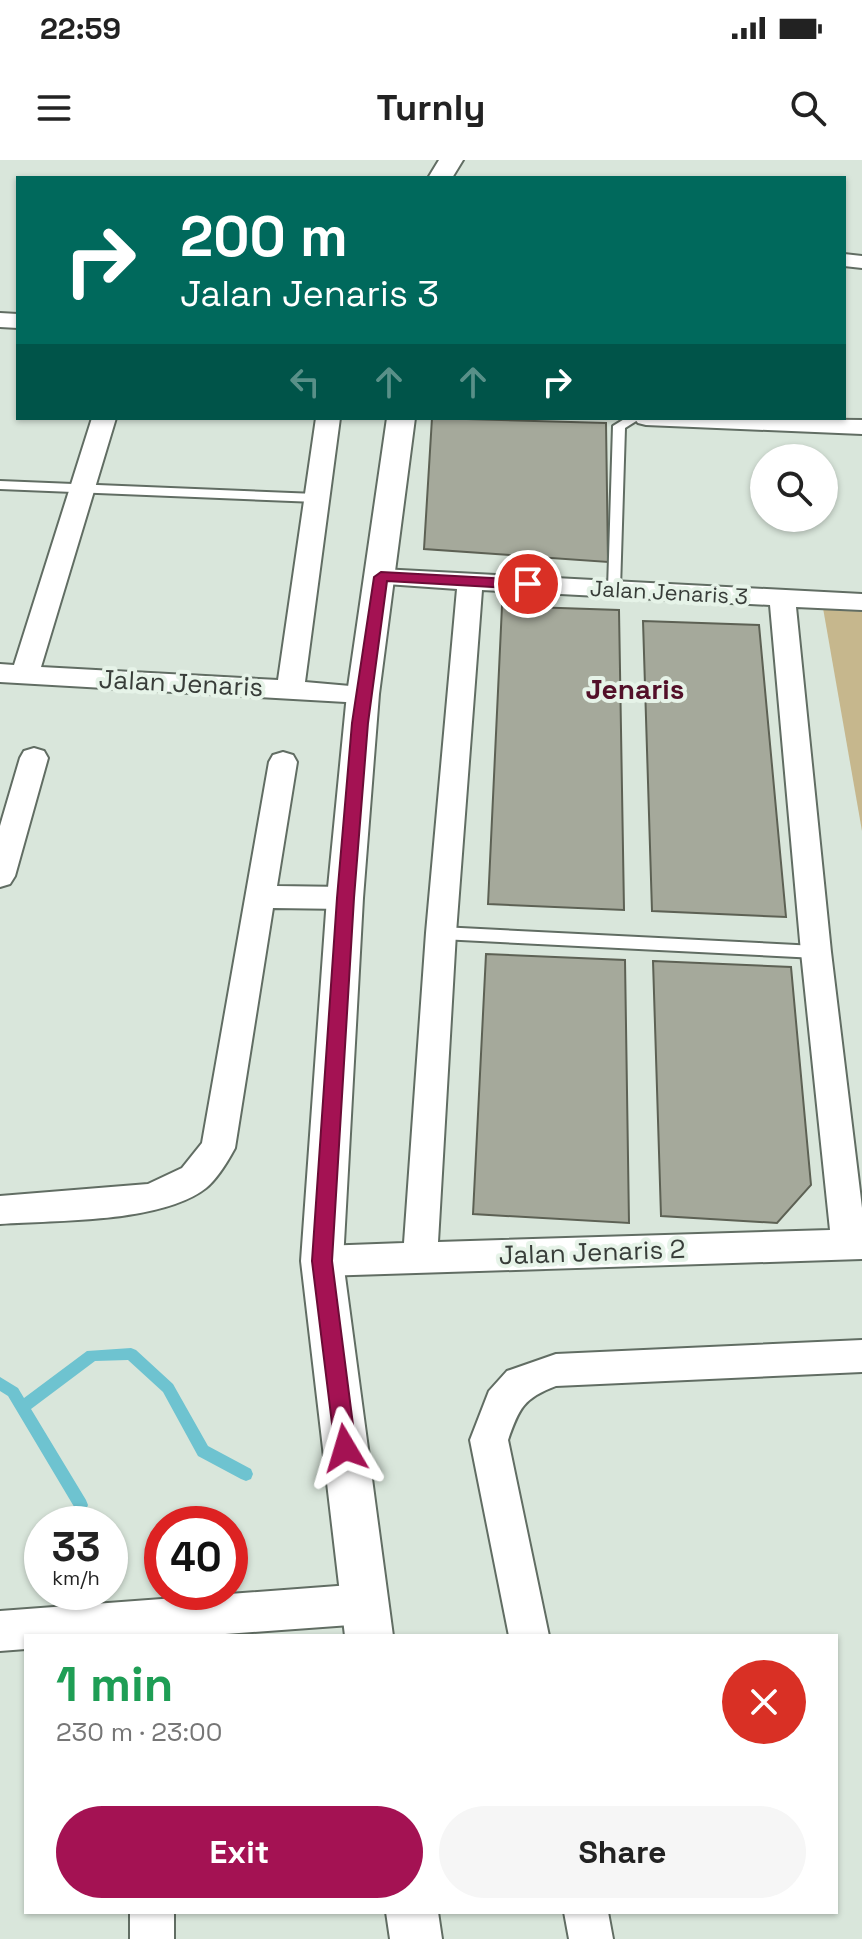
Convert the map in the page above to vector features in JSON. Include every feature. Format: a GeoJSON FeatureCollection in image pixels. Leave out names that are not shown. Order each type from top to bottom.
{"type":"FeatureCollection","features":[{"type":"Feature","properties":{"kind":"street"},"geometry":{"type":"LineString","coordinates":[[13,674],[83,488],[103,420]]}},
{"type":"Feature","properties":{"kind":"street"},"geometry":{"type":"LineString","coordinates":[[290,690],[328,420]]}},
{"type":"Feature","properties":{"kind":"street"},"geometry":{"type":"LineString","coordinates":[[0,1631],[367,1620],[322,1261],[345,898],[363,694],[401,420]]}},
{"type":"Feature","properties":{"kind":"street"},"geometry":{"type":"LineString","coordinates":[[694,420],[862,427]]}},
{"type":"Feature","properties":{"kind":"street","name":"Jalan Jenaris 3"},"geometry":{"type":"LineString","coordinates":[[381,577],[862,602]]}},
{"type":"Feature","properties":{"kind":"street"},"geometry":{"type":"LineString","coordinates":[[420,1258],[441,933],[470,581]]}},
{"type":"Feature","properties":{"kind":"street"},"geometry":{"type":"LineString","coordinates":[[782,598],[816,952],[855,1244]]}},
{"type":"Feature","properties":{"kind":"street","name":"Jalan Jenaris"},"geometry":{"type":"LineString","coordinates":[[13,674],[363,694]]}},
{"type":"Feature","properties":{"kind":"street"},"geometry":{"type":"LineString","coordinates":[[0,876],[34,758]]}},
{"type":"Feature","properties":{"kind":"street"},"geometry":{"type":"LineString","coordinates":[[0,1210],[152,1198],[194,1178],[218,1148],[283,762]]}},
{"type":"Feature","properties":{"kind":"street"},"geometry":{"type":"LineString","coordinates":[[260,897],[345,898]]}},
{"type":"Feature","properties":{"kind":"street","name":"Jalan Jenaris 2"},"geometry":{"type":"LineString","coordinates":[[322,1261],[855,1244]]}},
{"type":"Feature","properties":{"kind":"street"},"geometry":{"type":"LineString","coordinates":[[529,1634],[489,1440],[502,1403],[520,1383],[556,1370],[862,1356]]}},
{"type":"Feature","properties":{"kind":"street"},"geometry":{"type":"LineString","coordinates":[[152,1914],[152,1939]]}},
{"type":"Feature","properties":{"kind":"street"},"geometry":{"type":"LineString","coordinates":[[412,1914],[416,1939]]}},
{"type":"Feature","properties":{"kind":"street"},"geometry":{"type":"LineString","coordinates":[[586,1914],[591,1939]]}},
{"type":"Feature","properties":{"kind":"lane"},"geometry":{"type":"LineString","coordinates":[[614,589],[619,426],[631,420]]}},
{"type":"Feature","properties":{"kind":"lane"},"geometry":{"type":"LineString","coordinates":[[0,485],[316,498]]}},
{"type":"Feature","properties":{"kind":"lane"},"geometry":{"type":"LineString","coordinates":[[441,933],[816,952]]}},
{"type":"Feature","properties":{"kind":"shaded area"},"geometry":{"type":"Polygon","coordinates":[[[823,608],[862,611],[862,831],[823,608]]]}},
{"type":"Feature","properties":{"kind":"building"},"geometry":{"type":"Polygon","coordinates":[[[432,420],[606,423],[608,562],[424,549],[432,420]]]}},
{"type":"Feature","properties":{"kind":"building"},"geometry":{"type":"Polygon","coordinates":[[[502,606],[619,610],[624,910],[488,904],[502,606]]]}},
{"type":"Feature","properties":{"kind":"building"},"geometry":{"type":"Polygon","coordinates":[[[643,621],[759,625],[786,917],[652,911],[643,621]]]}},
{"type":"Feature","properties":{"kind":"building"},"geometry":{"type":"Polygon","coordinates":[[[486,954],[625,960],[629,1223],[473,1214],[486,954]]]}},
{"type":"Feature","properties":{"kind":"building"},"geometry":{"type":"Polygon","coordinates":[[[653,961],[791,967],[811,1185],[777,1223],[661,1216],[653,961]]]}},
{"type":"Feature","properties":{"kind":"waterway"},"geometry":{"type":"LineString","coordinates":[[22,1408],[92,1355],[131,1354],[168,1388],[203,1451],[246,1474]]}},
{"type":"Feature","properties":{"kind":"waterway"},"geometry":{"type":"LineString","coordinates":[[0,1383],[13,1392],[22,1408]]}},
{"type":"Feature","properties":{"kind":"waterway"},"geometry":{"type":"LineString","coordinates":[[22,1408],[81,1505]]}},
{"type":"Feature","properties":{"kind":"district","name":"Jenaris"},"geometry":{"type":"Point","coordinates":[635,689]}},
{"type":"Feature","properties":{"kind":"route"},"geometry":{"type":"LineString","coordinates":[[345,1448],[322,1261],[345,898],[360,723],[381,577],[528,584]]}}]}
